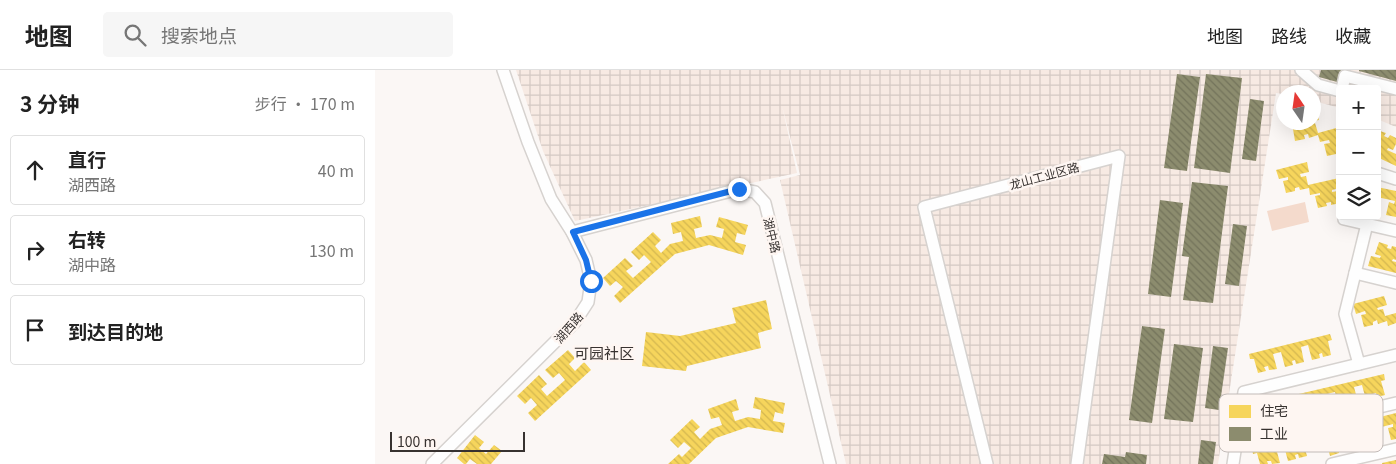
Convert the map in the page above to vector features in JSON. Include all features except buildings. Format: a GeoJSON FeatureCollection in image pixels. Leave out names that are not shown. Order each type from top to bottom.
{"type":"FeatureCollection","features":[{"type":"Feature","properties":{"kind":"street","name":"湖西路"},"geometry":{"type":"LineString","coordinates":[[432,464],[575,322],[588,302],[591,281],[586,260],[573,232],[551,199],[528,142],[503,70]]}},
{"type":"Feature","properties":{"kind":"street"},"geometry":{"type":"LineString","coordinates":[[1301,70],[1318,85],[1336,89]]}},
{"type":"Feature","properties":{"kind":"street"},"geometry":{"type":"LineString","coordinates":[[1342,85],[1345,76],[1380,85]]}},
{"type":"Feature","properties":{"kind":"street"},"geometry":{"type":"LineString","coordinates":[[1381,85],[1396,89]]}},
{"type":"Feature","properties":{"kind":"street","name":"龙山工业区路"},"geometry":{"type":"LineString","coordinates":[[987,464],[924,207],[1119,156],[1077,464]]}},
{"type":"Feature","properties":{"kind":"street"},"geometry":{"type":"LineString","coordinates":[[1381,174],[1396,179]]}},
{"type":"Feature","properties":{"kind":"street","name":"湖中路"},"geometry":{"type":"LineString","coordinates":[[573,232],[739,189],[755,192],[765,203],[830,464]]}},
{"type":"Feature","properties":{"kind":"street"},"geometry":{"type":"LineString","coordinates":[[1349,220],[1396,231]]}},
{"type":"Feature","properties":{"kind":"street"},"geometry":{"type":"LineString","coordinates":[[1359,364],[1345,314],[1367,224]]}},
{"type":"Feature","properties":{"kind":"street"},"geometry":{"type":"LineString","coordinates":[[1355,273],[1396,283]]}},
{"type":"Feature","properties":{"kind":"street"},"geometry":{"type":"LineString","coordinates":[[1244,394],[1244,392],[1396,355]]}},
{"type":"Feature","properties":{"kind":"street"},"geometry":{"type":"LineString","coordinates":[[1383,406],[1396,403]]}},
{"type":"Feature","properties":{"kind":"street"},"geometry":{"type":"LineString","coordinates":[[1332,464],[1396,449]]}},
{"type":"Feature","properties":{"kind":"shaded area"},"geometry":{"type":"Polygon","coordinates":[[[516,70],[1396,70],[1396,127],[1381,121],[1381,85],[1336,85],[1336,107],[1321,103],[1321,85],[1276,85],[1229,394],[1219,394],[1220,452],[1218,464],[846,464],[780,180],[800,175],[782,106],[797,173],[575,221],[543,151],[516,70]]]}},
{"type":"Feature","properties":{"kind":"shaded area"},"geometry":{"type":"Polygon","coordinates":[[[1305,202],[1309,222],[1272,231],[1267,211],[1305,202]]]}},
{"type":"Feature","properties":{"kind":"district","name":"可园社区"},"geometry":{"type":"Point","coordinates":[604,352]}},
{"type":"Feature","properties":{"kind":"route"},"geometry":{"type":"LineString","coordinates":[[591,281],[586,260],[573,232],[739,189]]}}]}
